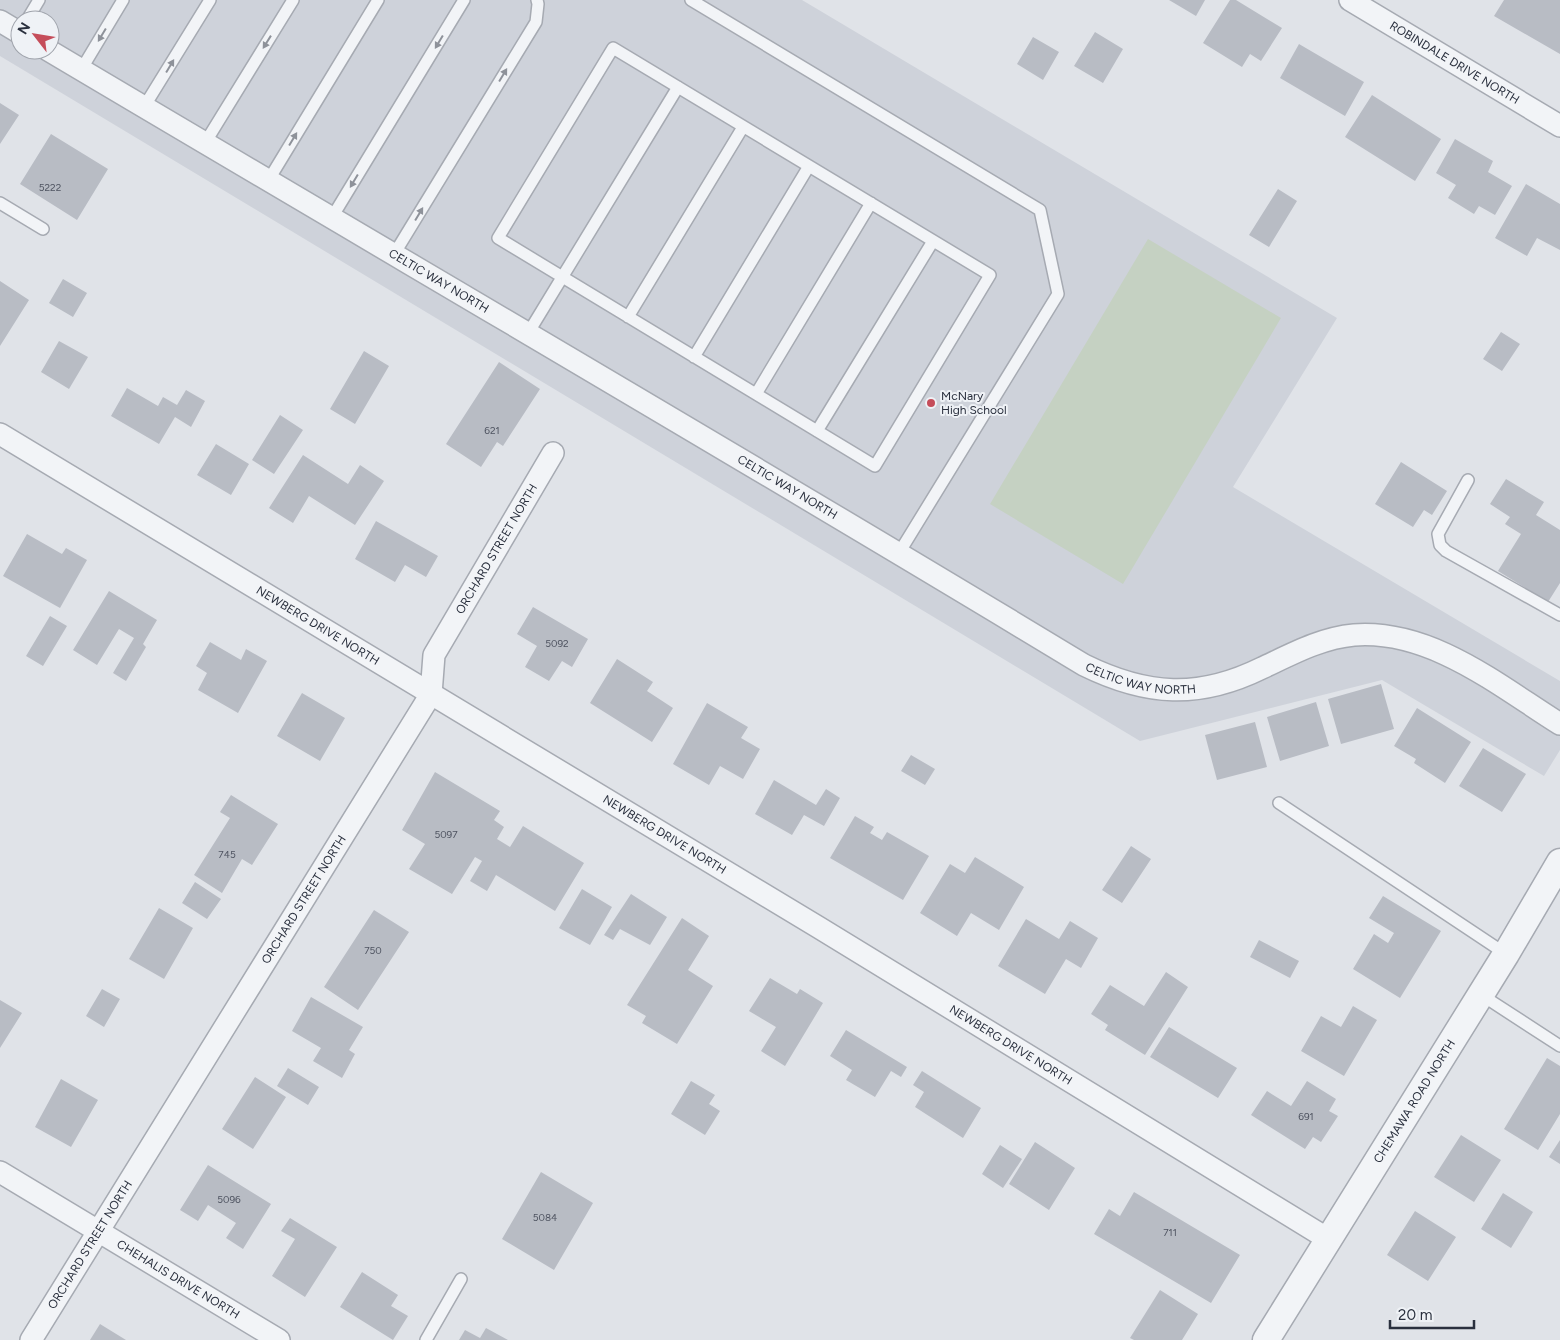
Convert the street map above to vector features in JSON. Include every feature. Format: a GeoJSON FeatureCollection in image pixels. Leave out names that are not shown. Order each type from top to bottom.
{"type":"FeatureCollection","features":[{"type":"Feature","properties":{"kind":"street","name":"ROBINDALE DRIVE NORTH"},"geometry":{"type":"LineString","coordinates":[[1350,0],[1560,126]]}},
{"type":"Feature","properties":{"kind":"street","name":"CELTIC WAY NORTH"},"geometry":{"type":"LineString","coordinates":[[60,57],[527,335],[777,479],[1084,665],[1109,677],[1138,686],[1165,691],[1197,690],[1231,682],[1324,640],[1355,635],[1386,637],[1416,643],[1450,656],[1560,724]]}},
{"type":"Feature","properties":{"kind":"street","name":"NEWBERG DRIVE NORTH"},"geometry":{"type":"LineString","coordinates":[[0,434],[818,927],[1328,1239]]}},
{"type":"Feature","properties":{"kind":"street","name":"ORCHARD STREET NORTH"},"geometry":{"type":"LineString","coordinates":[[31,1340],[431,694],[434,655],[554,452]]}},
{"type":"Feature","properties":{"kind":"street","name":"CHEMAWA ROAD NORTH"},"geometry":{"type":"LineString","coordinates":[[1267,1340],[1506,954],[1560,862]]}},
{"type":"Feature","properties":{"kind":"street","name":"CHEHALIS DRIVE NORTH"},"geometry":{"type":"LineString","coordinates":[[0,1172],[279,1340]]}},
{"type":"Feature","properties":{"kind":"lane"},"geometry":{"type":"LineString","coordinates":[[81,70],[123,0]]}},
{"type":"Feature","properties":{"kind":"lane"},"geometry":{"type":"LineString","coordinates":[[144,107],[210,0]]}},
{"type":"Feature","properties":{"kind":"lane"},"geometry":{"type":"LineString","coordinates":[[205,143],[293,0]]}},
{"type":"Feature","properties":{"kind":"lane"},"geometry":{"type":"LineString","coordinates":[[268,181],[378,0]]}},
{"type":"Feature","properties":{"kind":"lane"},"geometry":{"type":"LineString","coordinates":[[331,219],[464,0]]}},
{"type":"Feature","properties":{"kind":"lane"},"geometry":{"type":"LineString","coordinates":[[393,256],[536,22],[538,4],[536,0]]}},
{"type":"Feature","properties":{"kind":"lane"},"geometry":{"type":"LineString","coordinates":[[691,0],[1040,210],[1058,294],[899,553]]}},
{"type":"Feature","properties":{"kind":"lane"},"geometry":{"type":"LineString","coordinates":[[613,48],[743,126],[990,275],[875,466],[498,238],[613,48]]}},
{"type":"Feature","properties":{"kind":"lane"},"geometry":{"type":"LineString","coordinates":[[527,335],[678,87]]}},
{"type":"Feature","properties":{"kind":"lane"},"geometry":{"type":"LineString","coordinates":[[628,317],[743,126]]}},
{"type":"Feature","properties":{"kind":"lane"},"geometry":{"type":"LineString","coordinates":[[694,357],[809,166]]}},
{"type":"Feature","properties":{"kind":"lane"},"geometry":{"type":"LineString","coordinates":[[0,203],[43,229]]}},
{"type":"Feature","properties":{"kind":"lane"},"geometry":{"type":"LineString","coordinates":[[756,394],[871,203]]}},
{"type":"Feature","properties":{"kind":"lane"},"geometry":{"type":"LineString","coordinates":[[817,431],[933,241]]}},
{"type":"Feature","properties":{"kind":"lane"},"geometry":{"type":"LineString","coordinates":[[1468,480],[1438,534],[1440,545],[1446,551],[1560,615]]}},
{"type":"Feature","properties":{"kind":"lane"},"geometry":{"type":"LineString","coordinates":[[1278,802],[1506,954]]}},
{"type":"Feature","properties":{"kind":"lane"},"geometry":{"type":"LineString","coordinates":[[1480,994],[1560,1046]]}},
{"type":"Feature","properties":{"kind":"lane"},"geometry":{"type":"LineString","coordinates":[[426,1340],[461,1280]]}},
{"type":"Feature","properties":{"kind":"shaded area","name":"McNary High School"},"geometry":{"type":"Polygon","coordinates":[[[0,0],[802,0],[1337,318],[1233,487],[1560,681],[1560,750],[1544,776],[1382,680],[1140,741],[0,56],[0,0]]]}},
{"type":"Feature","properties":{"kind":"green space"},"geometry":{"type":"Polygon","coordinates":[[[1148,239],[1281,318],[1123,584],[990,504],[1148,239]]]}},
{"type":"Feature","properties":{"kind":"building"},"geometry":{"type":"Polygon","coordinates":[[[1169,0],[1205,0],[1196,16],[1169,0]]]}},
{"type":"Feature","properties":{"kind":"building"},"geometry":{"type":"Polygon","coordinates":[[[1230,0],[1236,0],[1282,28],[1261,61],[1250,54],[1242,67],[1203,43],[1230,0]]]}},
{"type":"Feature","properties":{"kind":"building"},"geometry":{"type":"Polygon","coordinates":[[[1504,0],[1560,0],[1560,54],[1494,16],[1504,0]]]}},
{"type":"Feature","properties":{"kind":"building"},"geometry":{"type":"Polygon","coordinates":[[[1095,32],[1123,49],[1103,83],[1074,66],[1095,32]]]}},
{"type":"Feature","properties":{"kind":"building"},"geometry":{"type":"Polygon","coordinates":[[[1033,37],[1059,52],[1043,80],[1017,64],[1033,37]]]}},
{"type":"Feature","properties":{"kind":"building"},"geometry":{"type":"Polygon","coordinates":[[[1299,44],[1364,82],[1345,116],[1280,78],[1299,44]]]}},
{"type":"Feature","properties":{"kind":"building"},"geometry":{"type":"Polygon","coordinates":[[[1372,95],[1441,139],[1415,181],[1345,137],[1372,95]]]}},
{"type":"Feature","properties":{"kind":"building"},"geometry":{"type":"Polygon","coordinates":[[[0,103],[19,115],[0,144],[0,103]]]}},
{"type":"Feature","properties":{"kind":"building"},"geometry":{"type":"Polygon","coordinates":[[[51,134],[108,169],[77,220],[20,184],[51,134]]]}},
{"type":"Feature","properties":{"kind":"building"},"geometry":{"type":"Polygon","coordinates":[[[1455,139],[1493,161],[1488,172],[1512,186],[1495,215],[1479,206],[1474,214],[1448,198],[1456,185],[1436,173],[1455,139]]]}},
{"type":"Feature","properties":{"kind":"building"},"geometry":{"type":"Polygon","coordinates":[[[1526,184],[1560,204],[1560,250],[1537,238],[1527,256],[1495,238],[1526,184]]]}},
{"type":"Feature","properties":{"kind":"building"},"geometry":{"type":"Polygon","coordinates":[[[1278,189],[1297,201],[1269,247],[1249,235],[1278,189]]]}},
{"type":"Feature","properties":{"kind":"building"},"geometry":{"type":"Polygon","coordinates":[[[63,279],[87,293],[73,317],[49,303],[63,279]]]}},
{"type":"Feature","properties":{"kind":"building"},"geometry":{"type":"Polygon","coordinates":[[[0,281],[29,300],[0,346],[0,281]]]}},
{"type":"Feature","properties":{"kind":"building"},"geometry":{"type":"Polygon","coordinates":[[[1501,332],[1520,344],[1502,371],[1483,359],[1501,332]]]}},
{"type":"Feature","properties":{"kind":"building"},"geometry":{"type":"Polygon","coordinates":[[[59,341],[88,357],[69,389],[41,372],[59,341]]]}},
{"type":"Feature","properties":{"kind":"building"},"geometry":{"type":"Polygon","coordinates":[[[364,351],[389,366],[355,424],[330,409],[364,351]]]}},
{"type":"Feature","properties":{"kind":"building"},"geometry":{"type":"Polygon","coordinates":[[[499,362],[540,389],[503,446],[497,442],[481,467],[446,444],[499,362]]]}},
{"type":"Feature","properties":{"kind":"building"},"geometry":{"type":"Polygon","coordinates":[[[127,388],[158,406],[163,397],[177,405],[186,390],[205,401],[191,427],[175,417],[159,444],[111,416],[127,388]]]}},
{"type":"Feature","properties":{"kind":"building"},"geometry":{"type":"Polygon","coordinates":[[[280,415],[303,430],[274,474],[252,460],[280,415]]]}},
{"type":"Feature","properties":{"kind":"building"},"geometry":{"type":"Polygon","coordinates":[[[216,444],[249,464],[231,495],[197,475],[216,444]]]}},
{"type":"Feature","properties":{"kind":"building"},"geometry":{"type":"Polygon","coordinates":[[[303,455],[348,484],[360,465],[384,481],[355,525],[309,496],[293,523],[269,508],[303,455]]]}},
{"type":"Feature","properties":{"kind":"building"},"geometry":{"type":"Polygon","coordinates":[[[1401,462],[1447,491],[1432,515],[1424,510],[1413,527],[1375,504],[1401,462]]]}},
{"type":"Feature","properties":{"kind":"building"},"geometry":{"type":"Polygon","coordinates":[[[1506,479],[1544,502],[1536,515],[1560,530],[1560,583],[1548,602],[1498,571],[1521,534],[1505,524],[1510,517],[1490,504],[1506,479]]]}},
{"type":"Feature","properties":{"kind":"building"},"geometry":{"type":"Polygon","coordinates":[[[376,521],[438,556],[426,577],[405,565],[395,582],[355,559],[376,521]]]}},
{"type":"Feature","properties":{"kind":"building"},"geometry":{"type":"Polygon","coordinates":[[[27,534],[62,554],[66,548],[87,560],[60,608],[3,576],[27,534]]]}},
{"type":"Feature","properties":{"kind":"building"},"geometry":{"type":"Polygon","coordinates":[[[109,591],[157,620],[143,644],[146,647],[126,681],[113,673],[134,638],[119,629],[97,665],[73,650],[109,591]]]}},
{"type":"Feature","properties":{"kind":"building"},"geometry":{"type":"Polygon","coordinates":[[[533,607],[588,639],[572,667],[562,661],[549,681],[525,667],[537,646],[517,634],[533,607]]]}},
{"type":"Feature","properties":{"kind":"building"},"geometry":{"type":"Polygon","coordinates":[[[50,616],[67,626],[43,666],[26,656],[50,616]]]}},
{"type":"Feature","properties":{"kind":"building"},"geometry":{"type":"Polygon","coordinates":[[[210,642],[241,660],[246,649],[267,661],[238,713],[198,690],[207,673],[196,666],[210,642]]]}},
{"type":"Feature","properties":{"kind":"building"},"geometry":{"type":"Polygon","coordinates":[[[617,659],[653,682],[647,691],[673,708],[652,742],[590,703],[617,659]]]}},
{"type":"Feature","properties":{"kind":"building"},"geometry":{"type":"Polygon","coordinates":[[[1381,684],[1394,729],[1341,744],[1328,699],[1381,684]]]}},
{"type":"Feature","properties":{"kind":"building"},"geometry":{"type":"Polygon","coordinates":[[[302,693],[345,718],[320,761],[277,736],[302,693]]]}},
{"type":"Feature","properties":{"kind":"building"},"geometry":{"type":"Polygon","coordinates":[[[1316,702],[1329,746],[1280,761],[1267,717],[1316,702]]]}},
{"type":"Feature","properties":{"kind":"building"},"geometry":{"type":"Polygon","coordinates":[[[707,703],[748,727],[741,738],[760,749],[743,779],[720,766],[709,785],[673,764],[707,703]]]}},
{"type":"Feature","properties":{"kind":"building"},"geometry":{"type":"Polygon","coordinates":[[[1417,708],[1471,742],[1445,783],[1414,763],[1416,759],[1394,746],[1417,708]]]}},
{"type":"Feature","properties":{"kind":"building"},"geometry":{"type":"Polygon","coordinates":[[[1255,722],[1267,767],[1217,780],[1205,735],[1255,722]]]}},
{"type":"Feature","properties":{"kind":"building"},"geometry":{"type":"Polygon","coordinates":[[[1483,748],[1526,774],[1502,812],[1459,786],[1483,748]]]}},
{"type":"Feature","properties":{"kind":"building"},"geometry":{"type":"Polygon","coordinates":[[[911,755],[935,769],[925,785],[901,771],[911,755]]]}},
{"type":"Feature","properties":{"kind":"building"},"geometry":{"type":"Polygon","coordinates":[[[435,772],[500,811],[494,820],[504,827],[497,839],[510,847],[523,826],[584,863],[555,911],[496,875],[487,891],[470,881],[482,861],[475,857],[452,894],[409,869],[425,844],[402,830],[435,772]]]}},
{"type":"Feature","properties":{"kind":"building"},"geometry":{"type":"Polygon","coordinates":[[[774,780],[816,805],[826,789],[840,798],[824,826],[804,815],[792,835],[755,814],[774,780]]]}},
{"type":"Feature","properties":{"kind":"building"},"geometry":{"type":"Polygon","coordinates":[[[231,795],[278,824],[252,865],[242,859],[222,893],[194,875],[230,818],[220,812],[231,795]]]}},
{"type":"Feature","properties":{"kind":"building"},"geometry":{"type":"Polygon","coordinates":[[[855,816],[874,827],[870,833],[882,840],[887,832],[929,856],[903,900],[830,858],[855,816]]]}},
{"type":"Feature","properties":{"kind":"building"},"geometry":{"type":"Polygon","coordinates":[[[1131,846],[1151,859],[1122,903],[1102,890],[1131,846]]]}},
{"type":"Feature","properties":{"kind":"building"},"geometry":{"type":"Polygon","coordinates":[[[975,857],[1024,887],[999,930],[971,913],[957,936],[920,913],[950,864],[965,873],[975,857]]]}},
{"type":"Feature","properties":{"kind":"building"},"geometry":{"type":"Polygon","coordinates":[[[195,882],[221,899],[207,919],[182,903],[195,882]]]}},
{"type":"Feature","properties":{"kind":"building"},"geometry":{"type":"Polygon","coordinates":[[[582,889],[612,907],[590,945],[559,928],[582,889]]]}},
{"type":"Feature","properties":{"kind":"building"},"geometry":{"type":"Polygon","coordinates":[[[631,894],[667,917],[650,945],[620,929],[613,940],[604,935],[631,894]]]}},
{"type":"Feature","properties":{"kind":"building"},"geometry":{"type":"Polygon","coordinates":[[[1383,896],[1441,931],[1400,998],[1353,969],[1374,934],[1388,943],[1394,933],[1369,918],[1383,896]]]}},
{"type":"Feature","properties":{"kind":"building"},"geometry":{"type":"Polygon","coordinates":[[[159,908],[193,928],[164,979],[129,959],[159,908]]]}},
{"type":"Feature","properties":{"kind":"building"},"geometry":{"type":"Polygon","coordinates":[[[374,910],[409,932],[358,1010],[324,987],[374,910]]]}},
{"type":"Feature","properties":{"kind":"building"},"geometry":{"type":"Polygon","coordinates":[[[682,918],[709,936],[688,970],[713,986],[677,1044],[642,1023],[646,1016],[627,1005],[682,918]]]}},
{"type":"Feature","properties":{"kind":"building"},"geometry":{"type":"Polygon","coordinates":[[[1026,919],[1059,939],[1070,921],[1098,938],[1081,968],[1066,959],[1045,994],[998,966],[1026,919]]]}},
{"type":"Feature","properties":{"kind":"building"},"geometry":{"type":"Polygon","coordinates":[[[1259,940],[1299,961],[1290,978],[1250,957],[1259,940]]]}},
{"type":"Feature","properties":{"kind":"building"},"geometry":{"type":"Polygon","coordinates":[[[1166,972],[1188,987],[1145,1055],[1105,1030],[1108,1025],[1091,1014],[1110,985],[1144,1006],[1166,972]]]}},
{"type":"Feature","properties":{"kind":"building"},"geometry":{"type":"Polygon","coordinates":[[[770,978],[797,994],[800,989],[823,1003],[785,1066],[761,1051],[776,1027],[749,1011],[770,978]]]}},
{"type":"Feature","properties":{"kind":"building"},"geometry":{"type":"Polygon","coordinates":[[[102,989],[120,999],[104,1027],[86,1016],[102,989]]]}},
{"type":"Feature","properties":{"kind":"building"},"geometry":{"type":"Polygon","coordinates":[[[311,997],[363,1027],[349,1050],[355,1054],[342,1078],[313,1061],[321,1048],[292,1031],[311,997]]]}},
{"type":"Feature","properties":{"kind":"building"},"geometry":{"type":"Polygon","coordinates":[[[0,1000],[22,1013],[0,1048],[0,1000]]]}},
{"type":"Feature","properties":{"kind":"building"},"geometry":{"type":"Polygon","coordinates":[[[1353,1006],[1377,1020],[1344,1076],[1301,1051],[1321,1016],[1341,1027],[1353,1006]]]}},
{"type":"Feature","properties":{"kind":"building"},"geometry":{"type":"Polygon","coordinates":[[[1169,1027],[1237,1068],[1218,1098],[1150,1057],[1169,1027]]]}},
{"type":"Feature","properties":{"kind":"building"},"geometry":{"type":"Polygon","coordinates":[[[846,1030],[907,1067],[901,1077],[891,1071],[875,1097],[846,1080],[852,1070],[830,1056],[846,1030]]]}},
{"type":"Feature","properties":{"kind":"building"},"geometry":{"type":"Polygon","coordinates":[[[1547,1058],[1560,1066],[1560,1114],[1538,1150],[1504,1129],[1547,1058]]]}},
{"type":"Feature","properties":{"kind":"building"},"geometry":{"type":"Polygon","coordinates":[[[288,1068],[319,1087],[308,1105],[277,1086],[288,1068]]]}},
{"type":"Feature","properties":{"kind":"building"},"geometry":{"type":"Polygon","coordinates":[[[922,1071],[981,1108],[963,1138],[915,1107],[924,1092],[913,1085],[922,1071]]]}},
{"type":"Feature","properties":{"kind":"building"},"geometry":{"type":"Polygon","coordinates":[[[255,1077],[286,1097],[253,1149],[222,1129],[255,1077]]]}},
{"type":"Feature","properties":{"kind":"building"},"geometry":{"type":"Polygon","coordinates":[[[61,1079],[98,1100],[71,1147],[35,1127],[61,1079]]]}},
{"type":"Feature","properties":{"kind":"building"},"geometry":{"type":"Polygon","coordinates":[[[691,1081],[715,1095],[709,1104],[720,1111],[705,1135],[671,1114],[691,1081]]]}},
{"type":"Feature","properties":{"kind":"building"},"geometry":{"type":"Polygon","coordinates":[[[1307,1081],[1336,1099],[1329,1111],[1338,1116],[1321,1142],[1313,1137],[1305,1149],[1251,1115],[1267,1091],[1291,1106],[1307,1081]]]}},
{"type":"Feature","properties":{"kind":"building"},"geometry":{"type":"Polygon","coordinates":[[[1461,1135],[1501,1160],[1474,1202],[1434,1177],[1461,1135]]]}},
{"type":"Feature","properties":{"kind":"building"},"geometry":{"type":"Polygon","coordinates":[[[1560,1140],[1560,1164],[1549,1157],[1560,1140]]]}},
{"type":"Feature","properties":{"kind":"building"},"geometry":{"type":"Polygon","coordinates":[[[1035,1142],[1075,1168],[1049,1210],[1009,1184],[1035,1142]]]}},
{"type":"Feature","properties":{"kind":"building"},"geometry":{"type":"Polygon","coordinates":[[[1000,1145],[1022,1159],[1003,1188],[982,1174],[1000,1145]]]}},
{"type":"Feature","properties":{"kind":"building"},"geometry":{"type":"Polygon","coordinates":[[[208,1165],[271,1204],[243,1249],[226,1238],[236,1223],[208,1205],[198,1221],[180,1210],[208,1165]]]}},
{"type":"Feature","properties":{"kind":"building"},"geometry":{"type":"Polygon","coordinates":[[[541,1172],[593,1203],[554,1270],[502,1239],[541,1172]]]}},
{"type":"Feature","properties":{"kind":"building"},"geometry":{"type":"Polygon","coordinates":[[[1134,1192],[1240,1255],[1211,1303],[1094,1234],[1109,1209],[1120,1216],[1134,1192]]]}},
{"type":"Feature","properties":{"kind":"building"},"geometry":{"type":"Polygon","coordinates":[[[1503,1193],[1533,1212],[1511,1248],[1481,1229],[1503,1193]]]}},
{"type":"Feature","properties":{"kind":"building"},"geometry":{"type":"Polygon","coordinates":[[[1415,1211],[1456,1237],[1428,1281],[1387,1255],[1415,1211]]]}},
{"type":"Feature","properties":{"kind":"building"},"geometry":{"type":"Polygon","coordinates":[[[290,1218],[337,1247],[305,1297],[272,1276],[295,1239],[281,1231],[290,1218]]]}},
{"type":"Feature","properties":{"kind":"building"},"geometry":{"type":"Polygon","coordinates":[[[362,1272],[398,1295],[391,1306],[408,1316],[393,1340],[340,1307],[362,1272]]]}},
{"type":"Feature","properties":{"kind":"building"},"geometry":{"type":"Polygon","coordinates":[[[1160,1290],[1198,1314],[1182,1340],[1134,1340],[1130,1338],[1160,1290]]]}},
{"type":"Feature","properties":{"kind":"building"},"geometry":{"type":"Polygon","coordinates":[[[100,1324],[126,1340],[90,1340],[100,1324]]]}},
{"type":"Feature","properties":{"kind":"building"},"geometry":{"type":"Polygon","coordinates":[[[486,1328],[508,1340],[459,1340],[465,1330],[480,1338],[486,1328]]]}},
{"type":"Feature","properties":{"kind":"place","name":"McNary High School"},"geometry":{"type":"Point","coordinates":[931,403]}}]}
